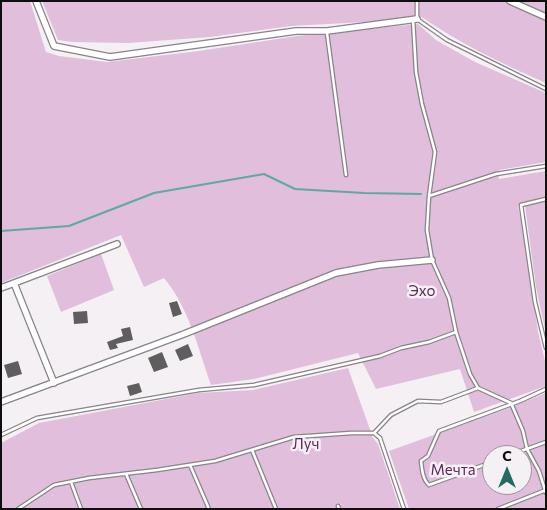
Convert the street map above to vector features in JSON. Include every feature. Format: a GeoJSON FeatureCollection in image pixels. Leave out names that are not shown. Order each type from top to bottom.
{"type":"FeatureCollection","features":[{"type":"Feature","properties":{"kind":"street"},"geometry":{"type":"LineString","coordinates":[[36,1],[54,46],[110,57],[296,31],[327,31],[415,19]]}},
{"type":"Feature","properties":{"kind":"street"},"geometry":{"type":"LineString","coordinates":[[510,1],[546,17]]}},
{"type":"Feature","properties":{"kind":"street"},"geometry":{"type":"LineString","coordinates":[[1,288],[117,244]]}},
{"type":"Feature","properties":{"kind":"street"},"geometry":{"type":"LineString","coordinates":[[1,402],[193,331],[336,273],[378,265],[432,260]]}},
{"type":"Feature","properties":{"kind":"street"},"geometry":{"type":"LineString","coordinates":[[14,283],[54,383]]}},
{"type":"Feature","properties":{"kind":"lane"},"geometry":{"type":"LineString","coordinates":[[417,1],[415,19],[416,72],[422,104],[435,152],[427,230],[432,260],[449,298],[456,332],[470,374],[478,388],[511,403],[523,431],[526,445]]}},
{"type":"Feature","properties":{"kind":"lane"},"geometry":{"type":"LineString","coordinates":[[415,19],[447,40],[546,89]]}},
{"type":"Feature","properties":{"kind":"lane"},"geometry":{"type":"LineString","coordinates":[[327,31],[346,175]]}},
{"type":"Feature","properties":{"kind":"lane"},"geometry":{"type":"LineString","coordinates":[[429,196],[496,174],[546,166]]}},
{"type":"Feature","properties":{"kind":"lane"},"geometry":{"type":"LineString","coordinates":[[546,198],[521,205],[535,302],[546,348]]}},
{"type":"Feature","properties":{"kind":"lane"},"geometry":{"type":"LineString","coordinates":[[1,435],[37,418],[199,390],[254,385],[380,356],[456,332]]}},
{"type":"Feature","properties":{"kind":"lane"},"geometry":{"type":"LineString","coordinates":[[374,433],[391,415],[418,401],[441,402],[478,388]]}},
{"type":"Feature","properties":{"kind":"lane"},"geometry":{"type":"LineString","coordinates":[[482,466],[430,485],[427,483],[420,462],[428,456],[439,431],[520,401],[546,389]]}},
{"type":"Feature","properties":{"kind":"lane"},"geometry":{"type":"LineString","coordinates":[[18,509],[54,485],[215,461],[294,437],[374,433],[380,438],[404,509]]}},
{"type":"Feature","properties":{"kind":"lane"},"geometry":{"type":"LineString","coordinates":[[532,446],[546,442]]}},
{"type":"Feature","properties":{"kind":"lane"},"geometry":{"type":"LineString","coordinates":[[252,450],[276,509]]}},
{"type":"Feature","properties":{"kind":"lane"},"geometry":{"type":"LineString","coordinates":[[498,509],[546,491],[532,458]]}},
{"type":"Feature","properties":{"kind":"lane"},"geometry":{"type":"LineString","coordinates":[[190,465],[209,509]]}},
{"type":"Feature","properties":{"kind":"lane"},"geometry":{"type":"LineString","coordinates":[[126,474],[141,509]]}},
{"type":"Feature","properties":{"kind":"lane"},"geometry":{"type":"LineString","coordinates":[[71,482],[81,509]]}},
{"type":"Feature","properties":{"kind":"green space","name":"Эхо"},"geometry":{"type":"Polygon","coordinates":[[[1,1],[30,1],[46,52],[59,56],[107,62],[199,51],[297,36],[418,24],[436,40],[475,62],[546,93],[546,162],[499,170],[499,179],[546,171],[546,334],[536,287],[525,206],[518,206],[525,238],[538,332],[546,365],[546,386],[474,412],[460,369],[376,389],[358,353],[254,379],[211,385],[192,329],[173,290],[164,278],[144,287],[121,235],[1,283],[1,1]]]}},
{"type":"Feature","properties":{"kind":"green space"},"geometry":{"type":"Polygon","coordinates":[[[42,1],[546,1],[546,83],[481,53],[420,16],[365,22],[291,26],[210,37],[128,43],[73,42],[58,40],[42,1]]]}},
{"type":"Feature","properties":{"kind":"green space"},"geometry":{"type":"Polygon","coordinates":[[[101,254],[114,290],[61,312],[47,276],[101,254]]]}},
{"type":"Feature","properties":{"kind":"green space","name":"Луч"},"geometry":{"type":"Polygon","coordinates":[[[348,368],[373,438],[378,444],[400,509],[1,509],[1,443],[39,423],[198,393],[253,390],[348,368]]]}},
{"type":"Feature","properties":{"kind":"green space","name":"Мечта"},"geometry":{"type":"Polygon","coordinates":[[[546,393],[546,509],[409,509],[389,451],[546,393]]]}},
{"type":"Feature","properties":{"kind":"building"},"geometry":{"type":"Polygon","coordinates":[[[177,301],[182,314],[173,317],[169,303],[177,301]]]}},
{"type":"Feature","properties":{"kind":"building"},"geometry":{"type":"Polygon","coordinates":[[[87,311],[88,323],[74,324],[73,312],[87,311]]]}},
{"type":"Feature","properties":{"kind":"building"},"geometry":{"type":"Polygon","coordinates":[[[130,327],[133,340],[116,344],[118,348],[110,350],[107,342],[123,336],[121,329],[130,327]]]}},
{"type":"Feature","properties":{"kind":"building"},"geometry":{"type":"Polygon","coordinates":[[[188,344],[193,356],[180,361],[175,350],[188,344]]]}},
{"type":"Feature","properties":{"kind":"building"},"geometry":{"type":"Polygon","coordinates":[[[162,352],[168,367],[154,372],[148,358],[162,352]]]}},
{"type":"Feature","properties":{"kind":"building"},"geometry":{"type":"Polygon","coordinates":[[[18,361],[22,374],[8,378],[4,365],[18,361]]]}},
{"type":"Feature","properties":{"kind":"building"},"geometry":{"type":"Polygon","coordinates":[[[139,383],[142,392],[130,396],[127,386],[139,383]]]}},
{"type":"Feature","properties":{"kind":"waterway"},"geometry":{"type":"LineString","coordinates":[[1,231],[69,226],[154,193],[264,174],[295,189],[421,194]]}}]}
